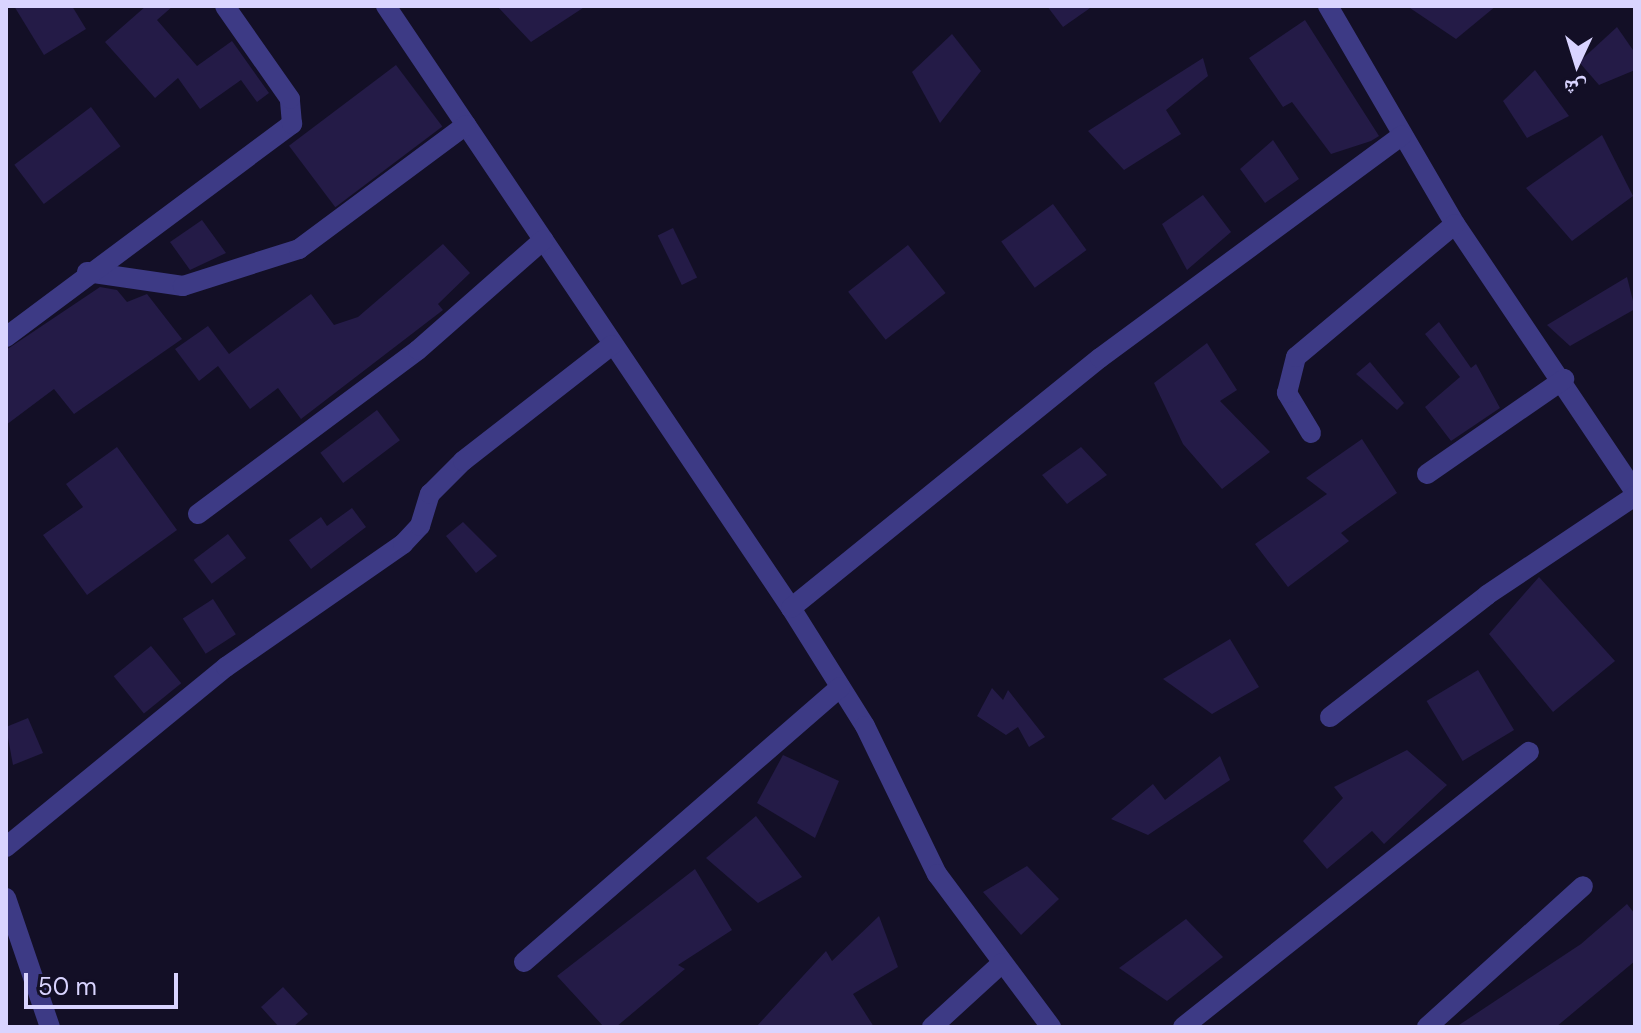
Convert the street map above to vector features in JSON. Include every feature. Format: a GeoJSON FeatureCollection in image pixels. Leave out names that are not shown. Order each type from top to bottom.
{"type":"FeatureCollection","features":[{"type":"Feature","properties":{"kind":"street"},"geometry":{"type":"LineString","coordinates":[[6,337],[87,272],[292,124],[290,99],[225,6]]}},
{"type":"Feature","properties":{"kind":"street"},"geometry":{"type":"LineString","coordinates":[[386,6],[791,608],[840,687],[937,874],[1051,1027]]}},
{"type":"Feature","properties":{"kind":"street"},"geometry":{"type":"LineString","coordinates":[[1329,7],[1455,224],[1564,379],[1635,494],[1487,595],[1330,717]]}},
{"type":"Feature","properties":{"kind":"street"},"geometry":{"type":"LineString","coordinates":[[87,272],[183,286],[299,249],[466,125]]}},
{"type":"Feature","properties":{"kind":"street"},"geometry":{"type":"LineString","coordinates":[[791,608],[1100,358],[1402,135]]}},
{"type":"Feature","properties":{"kind":"street"},"geometry":{"type":"LineString","coordinates":[[1311,433],[1287,393],[1296,357],[1455,224]]}},
{"type":"Feature","properties":{"kind":"street"},"geometry":{"type":"LineString","coordinates":[[198,514],[418,350],[543,240]]}},
{"type":"Feature","properties":{"kind":"street"},"geometry":{"type":"LineString","coordinates":[[6,847],[226,667],[403,544],[420,526],[430,494],[463,461],[612,345]]}},
{"type":"Feature","properties":{"kind":"street"},"geometry":{"type":"LineString","coordinates":[[1427,474],[1564,379]]}},
{"type":"Feature","properties":{"kind":"street"},"geometry":{"type":"LineString","coordinates":[[524,962],[840,687]]}},
{"type":"Feature","properties":{"kind":"street"},"geometry":{"type":"LineString","coordinates":[[1183,1027],[1529,752]]}},
{"type":"Feature","properties":{"kind":"street"},"geometry":{"type":"LineString","coordinates":[[1427,1027],[1583,886]]}},
{"type":"Feature","properties":{"kind":"street"},"geometry":{"type":"LineString","coordinates":[[6,898],[50,1027]]}},
{"type":"Feature","properties":{"kind":"street"},"geometry":{"type":"LineString","coordinates":[[932,1027],[1002,963]]}},
{"type":"Feature","properties":{"kind":"building"},"geometry":{"type":"Polygon","coordinates":[[[14,6],[72,6],[86,29],[44,55],[14,6]]]}},
{"type":"Feature","properties":{"kind":"building"},"geometry":{"type":"Polygon","coordinates":[[[146,6],[173,6],[157,20],[197,66],[232,41],[269,93],[257,102],[241,80],[200,109],[178,78],[155,98],[105,42],[146,6]]]}},
{"type":"Feature","properties":{"kind":"building"},"geometry":{"type":"Polygon","coordinates":[[[497,6],[586,6],[531,42],[497,6]]]}},
{"type":"Feature","properties":{"kind":"building"},"geometry":{"type":"Polygon","coordinates":[[[1047,6],[1093,6],[1063,27],[1047,6]]]}},
{"type":"Feature","properties":{"kind":"building"},"geometry":{"type":"Polygon","coordinates":[[[1407,6],[1496,6],[1456,39],[1407,6]]]}},
{"type":"Feature","properties":{"kind":"building"},"geometry":{"type":"Polygon","coordinates":[[[1305,20],[1379,136],[1371,141],[1331,154],[1292,102],[1283,107],[1249,58],[1305,20]]]}},
{"type":"Feature","properties":{"kind":"building"},"geometry":{"type":"Polygon","coordinates":[[[1617,27],[1635,53],[1635,70],[1599,85],[1579,62],[1617,27]]]}},
{"type":"Feature","properties":{"kind":"building"},"geometry":{"type":"Polygon","coordinates":[[[952,34],[981,71],[940,123],[912,72],[952,34]]]}},
{"type":"Feature","properties":{"kind":"building"},"geometry":{"type":"Polygon","coordinates":[[[1203,58],[1208,76],[1166,110],[1181,134],[1124,170],[1088,131],[1203,58]]]}},
{"type":"Feature","properties":{"kind":"building"},"geometry":{"type":"Polygon","coordinates":[[[396,65],[442,126],[335,207],[289,146],[396,65]]]}},
{"type":"Feature","properties":{"kind":"building"},"geometry":{"type":"Polygon","coordinates":[[[1535,70],[1569,116],[1527,138],[1503,101],[1535,70]]]}},
{"type":"Feature","properties":{"kind":"building"},"geometry":{"type":"Polygon","coordinates":[[[91,107],[120,146],[44,204],[14,165],[91,107]]]}},
{"type":"Feature","properties":{"kind":"building"},"geometry":{"type":"Polygon","coordinates":[[[1602,135],[1633,196],[1572,241],[1526,188],[1602,135]]]}},
{"type":"Feature","properties":{"kind":"building"},"geometry":{"type":"Polygon","coordinates":[[[1273,140],[1299,179],[1265,203],[1240,169],[1273,140]]]}},
{"type":"Feature","properties":{"kind":"building"},"geometry":{"type":"Polygon","coordinates":[[[1203,195],[1231,232],[1187,270],[1162,224],[1203,195]]]}},
{"type":"Feature","properties":{"kind":"building"},"geometry":{"type":"Polygon","coordinates":[[[1053,204],[1087,250],[1035,288],[1001,242],[1053,204]]]}},
{"type":"Feature","properties":{"kind":"building"},"geometry":{"type":"Polygon","coordinates":[[[202,220],[226,253],[190,270],[170,242],[202,220]]]}},
{"type":"Feature","properties":{"kind":"building"},"geometry":{"type":"Polygon","coordinates":[[[673,228],[697,277],[682,285],[658,235],[673,228]]]}},
{"type":"Feature","properties":{"kind":"building"},"geometry":{"type":"Polygon","coordinates":[[[443,244],[470,273],[438,304],[443,310],[301,419],[278,388],[250,409],[218,366],[199,381],[175,349],[208,326],[229,354],[311,294],[334,325],[358,317],[443,244]]]}},
{"type":"Feature","properties":{"kind":"building"},"geometry":{"type":"Polygon","coordinates":[[[908,245],[946,293],[886,340],[848,292],[908,245]]]}},
{"type":"Feature","properties":{"kind":"building"},"geometry":{"type":"Polygon","coordinates":[[[1627,277],[1635,309],[1570,346],[1547,325],[1627,277]]]}},
{"type":"Feature","properties":{"kind":"building"},"geometry":{"type":"Polygon","coordinates":[[[100,287],[117,290],[127,302],[147,294],[182,339],[74,414],[54,389],[6,425],[6,350],[100,287]]]}},
{"type":"Feature","properties":{"kind":"building"},"geometry":{"type":"Polygon","coordinates":[[[1439,322],[1471,368],[1476,364],[1500,408],[1451,441],[1425,407],[1460,377],[1425,334],[1439,322]]]}},
{"type":"Feature","properties":{"kind":"building"},"geometry":{"type":"Polygon","coordinates":[[[1207,343],[1237,390],[1220,401],[1270,452],[1222,489],[1183,444],[1154,383],[1207,343]]]}},
{"type":"Feature","properties":{"kind":"building"},"geometry":{"type":"Polygon","coordinates":[[[1370,362],[1404,403],[1397,410],[1356,374],[1370,362]]]}},
{"type":"Feature","properties":{"kind":"building"},"geometry":{"type":"Polygon","coordinates":[[[377,410],[400,440],[343,483],[320,453],[377,410]]]}},
{"type":"Feature","properties":{"kind":"building"},"geometry":{"type":"Polygon","coordinates":[[[1362,439],[1397,493],[1341,533],[1349,541],[1288,587],[1255,544],[1327,494],[1306,478],[1362,439]]]}},
{"type":"Feature","properties":{"kind":"building"},"geometry":{"type":"Polygon","coordinates":[[[117,447],[177,530],[87,595],[43,535],[83,507],[66,484],[117,447]]]}},
{"type":"Feature","properties":{"kind":"building"},"geometry":{"type":"Polygon","coordinates":[[[1081,447],[1107,475],[1067,504],[1042,475],[1081,447]]]}},
{"type":"Feature","properties":{"kind":"building"},"geometry":{"type":"Polygon","coordinates":[[[352,508],[366,527],[311,569],[289,540],[321,517],[327,526],[352,508]]]}},
{"type":"Feature","properties":{"kind":"building"},"geometry":{"type":"Polygon","coordinates":[[[463,522],[497,556],[476,573],[446,536],[463,522]]]}},
{"type":"Feature","properties":{"kind":"building"},"geometry":{"type":"Polygon","coordinates":[[[228,534],[246,558],[212,584],[194,560],[228,534]]]}},
{"type":"Feature","properties":{"kind":"building"},"geometry":{"type":"Polygon","coordinates":[[[1539,577],[1615,661],[1553,712],[1489,634],[1539,577]]]}},
{"type":"Feature","properties":{"kind":"building"},"geometry":{"type":"Polygon","coordinates":[[[213,599],[236,634],[206,654],[183,619],[213,599]]]}},
{"type":"Feature","properties":{"kind":"building"},"geometry":{"type":"Polygon","coordinates":[[[1230,639],[1259,687],[1212,714],[1163,679],[1230,639]]]}},
{"type":"Feature","properties":{"kind":"building"},"geometry":{"type":"Polygon","coordinates":[[[151,646],[181,683],[144,714],[114,676],[151,646]]]}},
{"type":"Feature","properties":{"kind":"building"},"geometry":{"type":"Polygon","coordinates":[[[1478,670],[1514,730],[1463,761],[1427,701],[1478,670]]]}},
{"type":"Feature","properties":{"kind":"building"},"geometry":{"type":"Polygon","coordinates":[[[992,688],[1003,700],[1008,690],[1045,737],[1029,747],[1018,727],[1006,735],[977,716],[992,688]]]}},
{"type":"Feature","properties":{"kind":"building"},"geometry":{"type":"Polygon","coordinates":[[[28,718],[43,753],[13,765],[6,727],[28,718]]]}},
{"type":"Feature","properties":{"kind":"building"},"geometry":{"type":"Polygon","coordinates":[[[1407,750],[1447,785],[1384,844],[1372,831],[1327,869],[1303,841],[1343,798],[1334,787],[1407,750]]]}},
{"type":"Feature","properties":{"kind":"building"},"geometry":{"type":"Polygon","coordinates":[[[783,755],[839,781],[815,838],[757,803],[783,755]]]}},
{"type":"Feature","properties":{"kind":"building"},"geometry":{"type":"Polygon","coordinates":[[[1220,756],[1230,780],[1148,835],[1111,819],[1153,784],[1165,800],[1220,756]]]}},
{"type":"Feature","properties":{"kind":"building"},"geometry":{"type":"Polygon","coordinates":[[[756,816],[802,877],[758,903],[706,858],[756,816]]]}},
{"type":"Feature","properties":{"kind":"building"},"geometry":{"type":"Polygon","coordinates":[[[1027,866],[1059,899],[1021,935],[983,892],[1027,866]]]}},
{"type":"Feature","properties":{"kind":"building"},"geometry":{"type":"Polygon","coordinates":[[[695,869],[732,930],[678,965],[685,969],[616,1027],[604,1027],[557,976],[695,869]]]}},
{"type":"Feature","properties":{"kind":"building"},"geometry":{"type":"Polygon","coordinates":[[[1627,904],[1635,914],[1635,961],[1556,1027],[1456,1027],[1581,944],[1627,904]]]}},
{"type":"Feature","properties":{"kind":"building"},"geometry":{"type":"Polygon","coordinates":[[[879,916],[898,967],[853,994],[874,1027],[756,1027],[826,951],[832,961],[879,916]]]}},
{"type":"Feature","properties":{"kind":"building"},"geometry":{"type":"Polygon","coordinates":[[[1186,919],[1223,957],[1167,1001],[1119,968],[1186,919]]]}},
{"type":"Feature","properties":{"kind":"building"},"geometry":{"type":"Polygon","coordinates":[[[283,987],[308,1014],[293,1027],[279,1027],[261,1007],[283,987]]]}}]}
